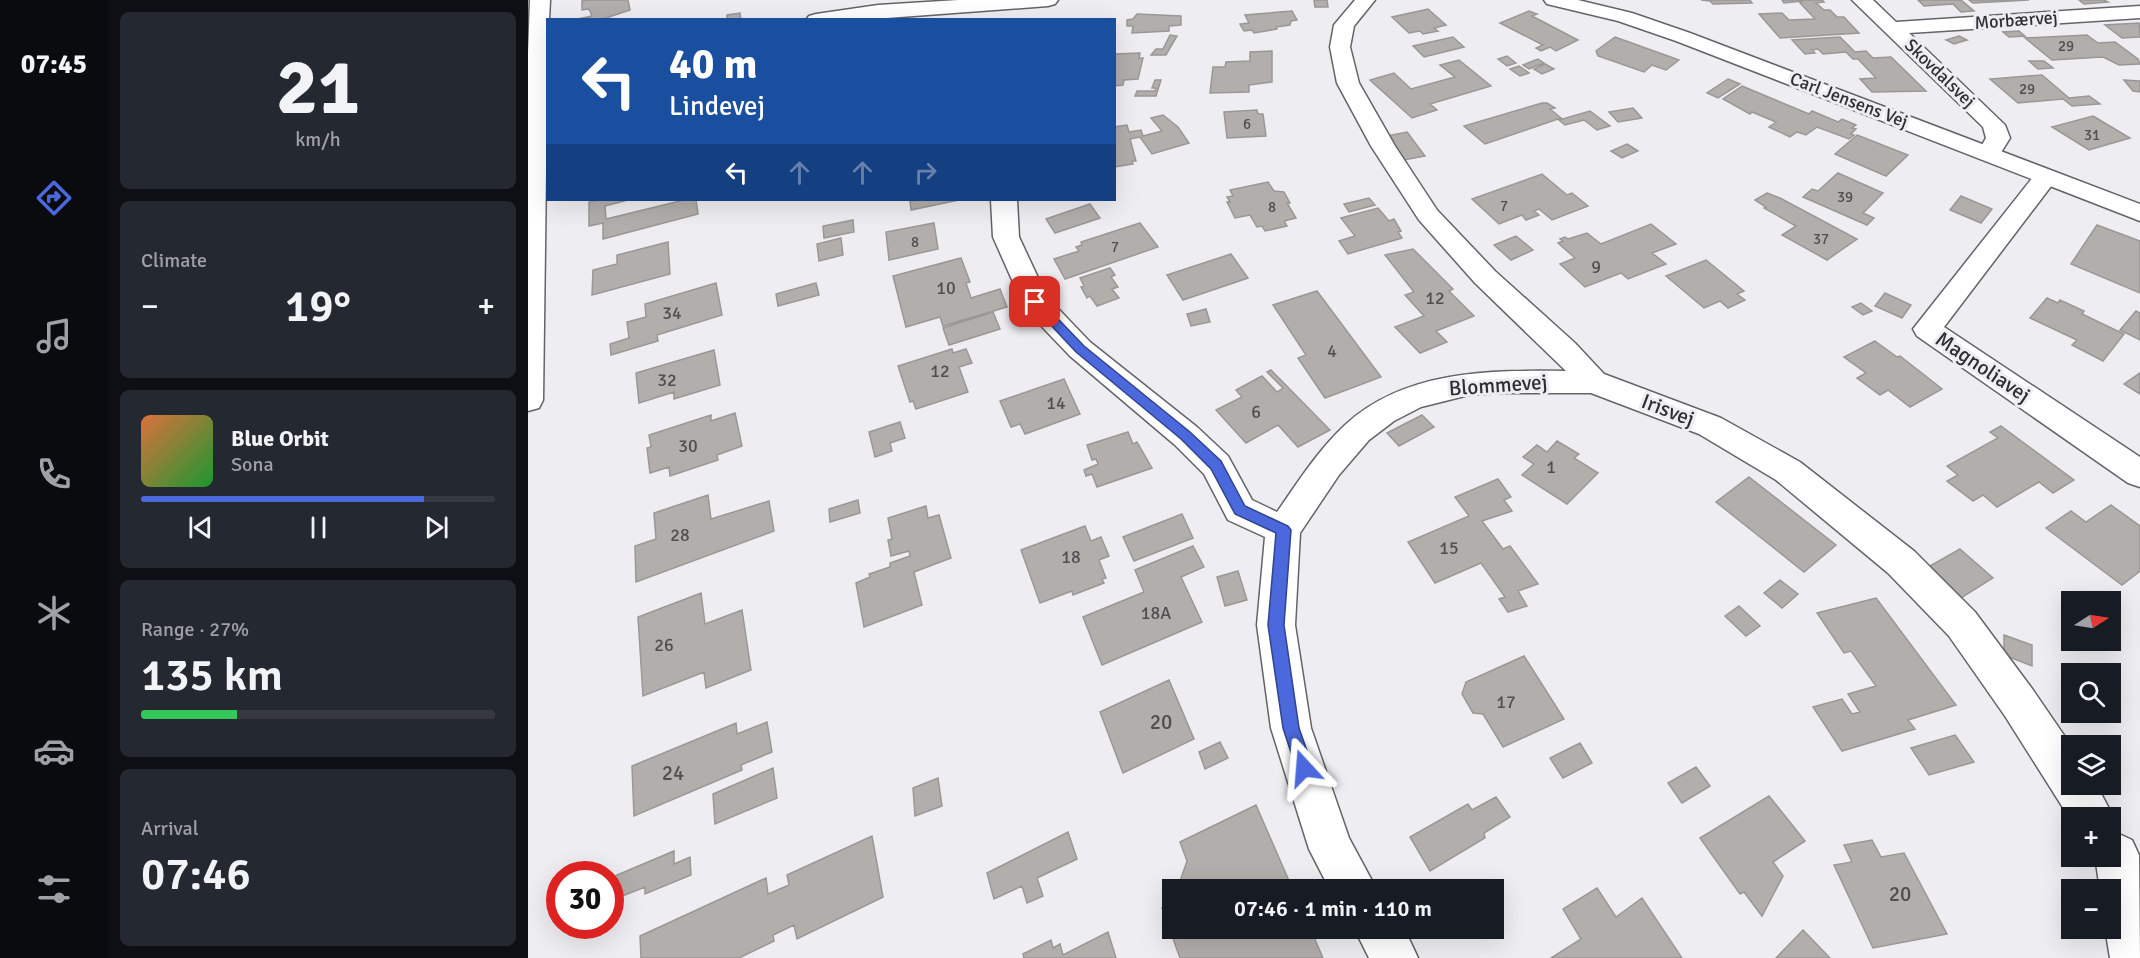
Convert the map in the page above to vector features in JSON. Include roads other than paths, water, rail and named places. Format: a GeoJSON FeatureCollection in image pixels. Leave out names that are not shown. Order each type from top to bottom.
{"type":"FeatureCollection","features":[{"type":"Feature","properties":{"kind":"street"},"geometry":{"type":"LineString","coordinates":[[528,400],[543,75],[540,0]]}},
{"type":"Feature","properties":{"kind":"street"},"geometry":{"type":"LineString","coordinates":[[831,18],[943,3],[1048,0]]}},
{"type":"Feature","properties":{"kind":"street"},"geometry":{"type":"LineString","coordinates":[[1057,18],[1065,0]]}},
{"type":"Feature","properties":{"kind":"street","name":"Irisvej"},"geometry":{"type":"LineString","coordinates":[[1365,0],[1344,25],[1340,47],[1348,83],[1383,146],[1428,215],[1485,276],[1565,350],[1593,381],[1710,426],[1778,465],[1901,562],[1962,624],[2019,703],[2061,767]]}},
{"type":"Feature","properties":{"kind":"street","name":"Carl Jensens Vej"},"geometry":{"type":"LineString","coordinates":[[1554,0],[1625,17],[1683,37],[2140,213]]}},
{"type":"Feature","properties":{"kind":"street","name":"Skovdalsvej"},"geometry":{"type":"LineString","coordinates":[[1862,0],[1994,125],[1998,138],[1989,154]]}},
{"type":"Feature","properties":{"kind":"street","name":"Morbærvej"},"geometry":{"type":"LineString","coordinates":[[1892,28],[2140,12]]}},
{"type":"Feature","properties":{"kind":"street","name":"Magnoliavej"},"geometry":{"type":"LineString","coordinates":[[2046,177],[1927,329],[2140,474]]}},
{"type":"Feature","properties":{"kind":"street"},"geometry":{"type":"LineString","coordinates":[[1004,201],[1006,237],[1035,302],[1080,349],[1186,435],[1216,465],[1240,510],[1283,530],[1276,625],[1291,728],[1331,849],[1349,879]]}},
{"type":"Feature","properties":{"kind":"street","name":"Blommevej"},"geometry":{"type":"LineString","coordinates":[[1283,530],[1328,465],[1359,431],[1400,402],[1437,389],[1485,382],[1593,381]]}},
{"type":"Feature","properties":{"kind":"street"},"geometry":{"type":"LineString","coordinates":[[2123,854],[2133,958]]}},
{"type":"Feature","properties":{"kind":"street"},"geometry":{"type":"LineString","coordinates":[[1384,939],[1395,958]]}}]}
